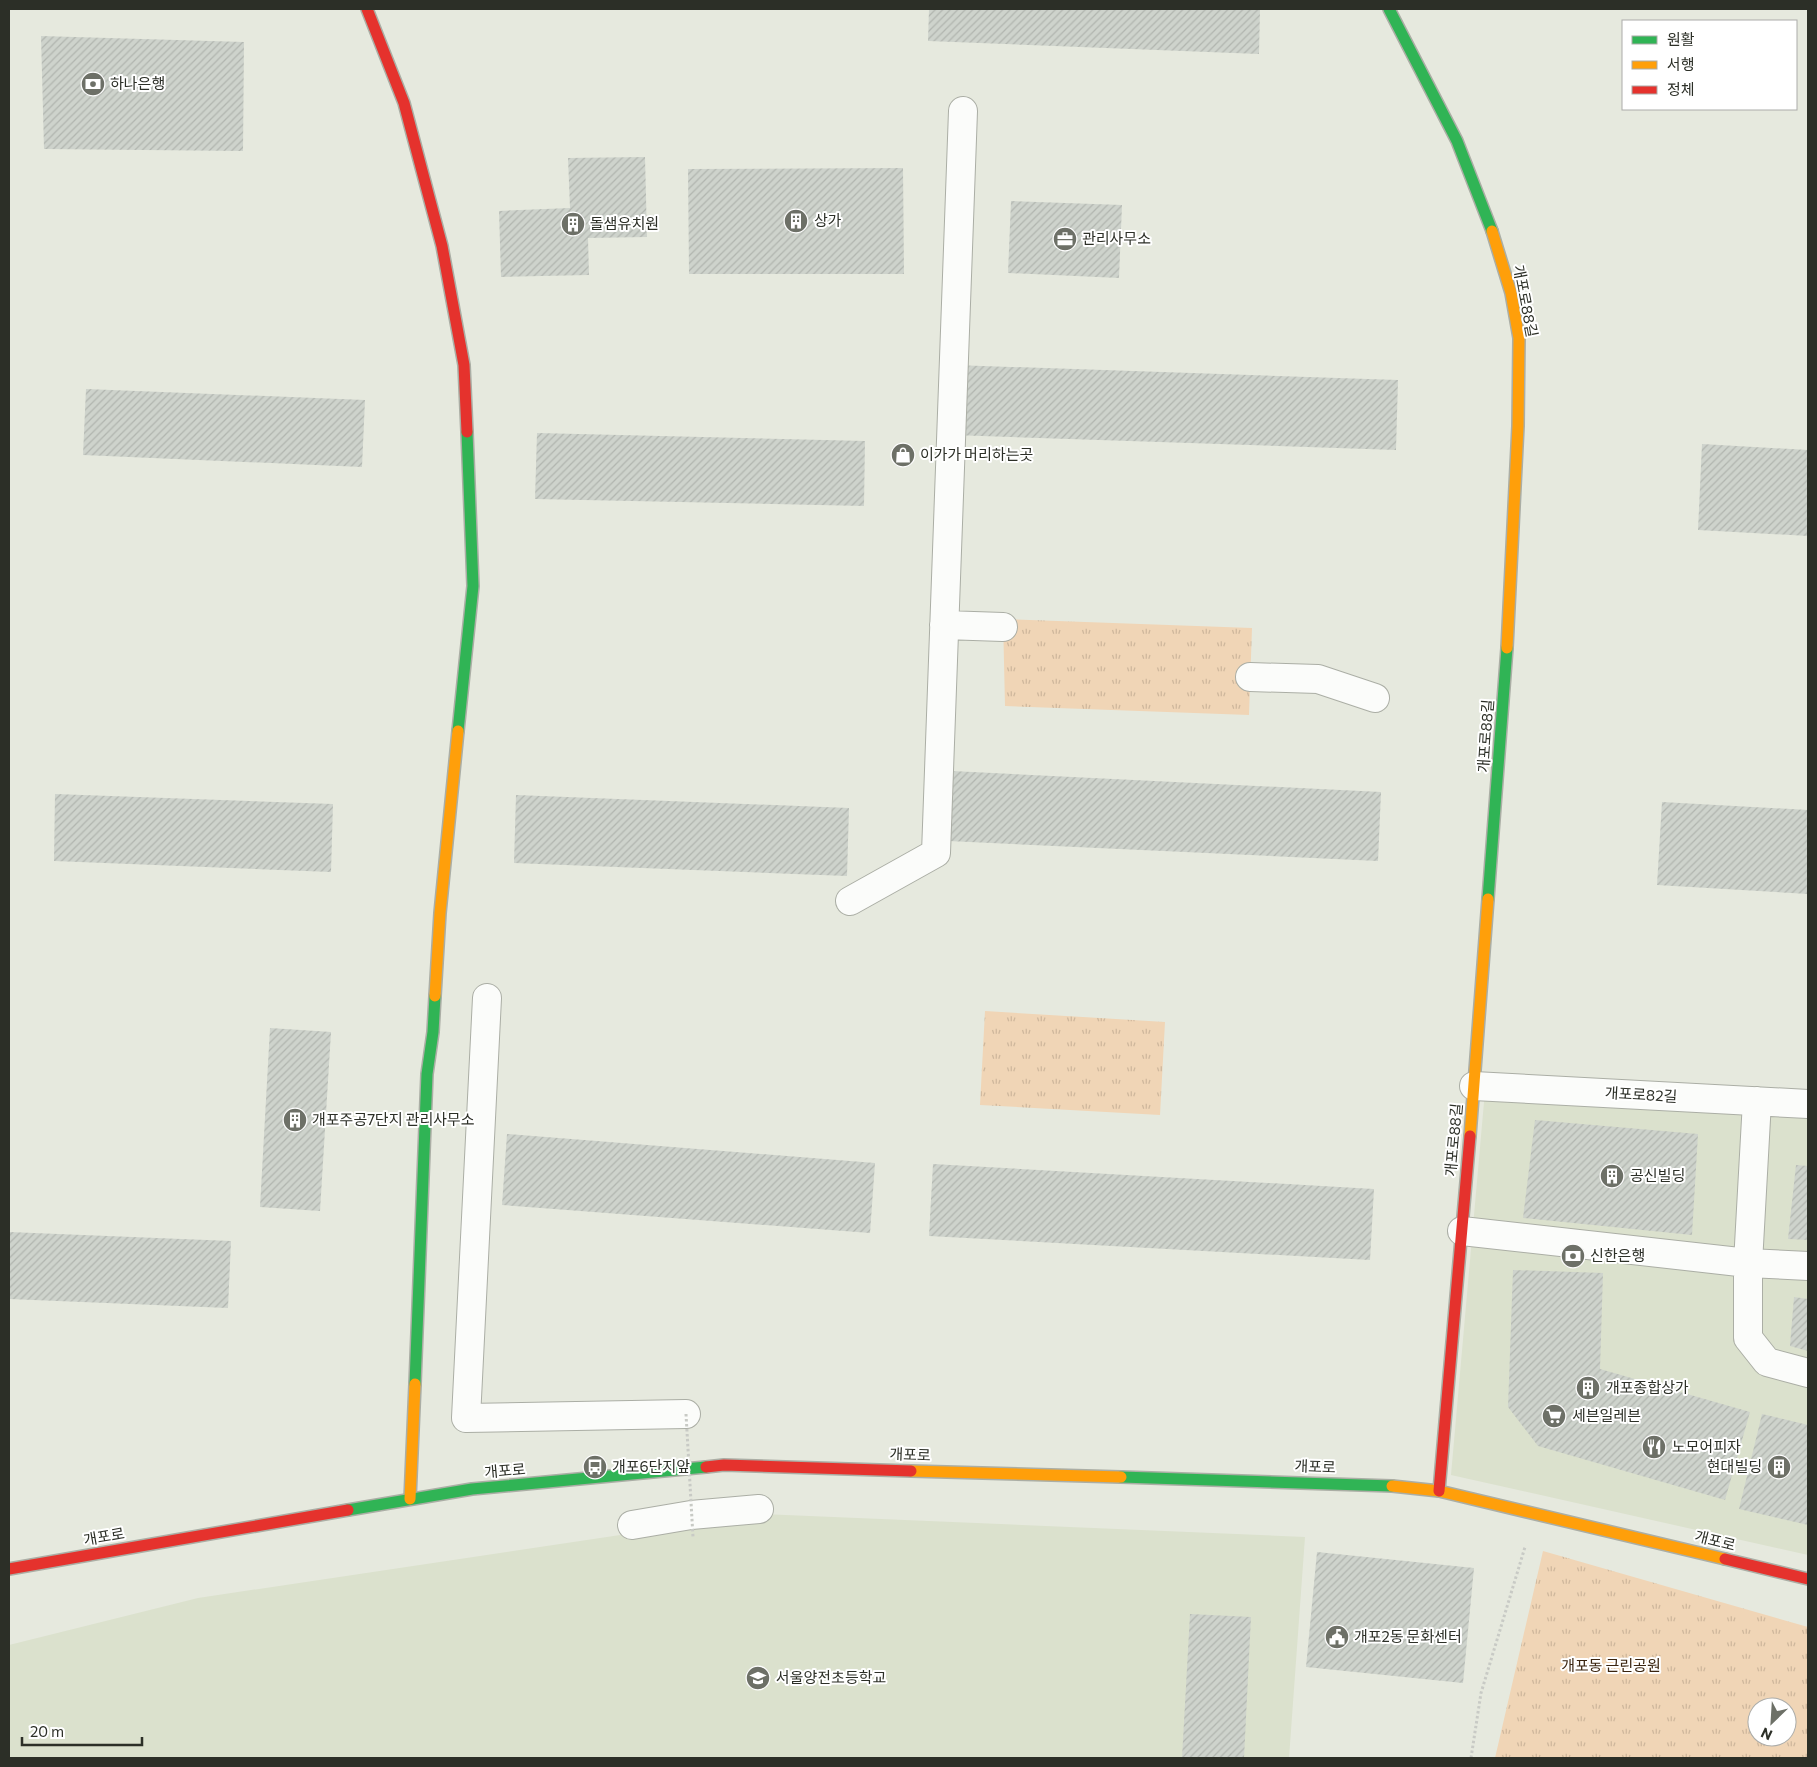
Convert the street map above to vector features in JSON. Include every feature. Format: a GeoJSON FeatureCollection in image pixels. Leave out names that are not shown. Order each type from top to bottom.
{"type":"FeatureCollection","features":[{"type":"Feature","properties":{"kind":"street"},"geometry":{"type":"LineString","coordinates":[[367,9],[407,113],[442,246],[464,365],[473,586],[440,913],[433,1032],[427,1074],[410,1499]]}},
{"type":"Feature","properties":{"kind":"street","name":"개포로88길"},"geometry":{"type":"LineString","coordinates":[[1389,9],[1457,141],[1489,220],[1511,293],[1519,338],[1518,426],[1505,685],[1474,1086],[1439,1491]]}},
{"type":"Feature","properties":{"kind":"street"},"geometry":{"type":"LineString","coordinates":[[850,901],[936,853],[963,111]]}},
{"type":"Feature","properties":{"kind":"street"},"geometry":{"type":"LineString","coordinates":[[944,625],[1003,627]]}},
{"type":"Feature","properties":{"kind":"street"},"geometry":{"type":"LineString","coordinates":[[1250,676],[1318,679],[1375,698]]}},
{"type":"Feature","properties":{"kind":"street"},"geometry":{"type":"LineString","coordinates":[[487,998],[466,1418],[686,1414]]}},
{"type":"Feature","properties":{"kind":"street","name":"개포로82길"},"geometry":{"type":"LineString","coordinates":[[1474,1086],[1808,1104]]}},
{"type":"Feature","properties":{"kind":"street"},"geometry":{"type":"LineString","coordinates":[[1757,1101],[1748,1263],[1748,1338],[1767,1362],[1808,1373]]}},
{"type":"Feature","properties":{"kind":"street"},"geometry":{"type":"LineString","coordinates":[[1462,1231],[1748,1263],[1808,1266]]}},
{"type":"Feature","properties":{"kind":"street","name":"개포로"},"geometry":{"type":"LineString","coordinates":[[9,1569],[472,1489],[724,1465],[1380,1484],[1439,1491],[1808,1580]]}},
{"type":"Feature","properties":{"kind":"street"},"geometry":{"type":"LineString","coordinates":[[632,1526],[692,1526],[759,1508]]}},
{"type":"Feature","properties":{"kind":"path"},"geometry":{"type":"LineString","coordinates":[[686,1414],[692,1526]]}},
{"type":"Feature","properties":{"kind":"path"},"geometry":{"type":"LineString","coordinates":[[1471,1758],[1481,1693],[1527,1539]]}},
{"type":"Feature","properties":{"kind":"shaded area"},"geometry":{"type":"Polygon","coordinates":[[[1485,1091],[1808,1114],[1808,1555],[1451,1475],[1485,1091]]]}},
{"type":"Feature","properties":{"kind":"shaded area","name":"서울양전초등학교"},"geometry":{"type":"Polygon","coordinates":[[[761,1514],[1305,1537],[1289,1758],[9,1758],[9,1645],[198,1598],[761,1514]]]}},
{"type":"Feature","properties":{"kind":"green space"},"geometry":{"type":"Polygon","coordinates":[[[1003,619],[1252,628],[1249,715],[1005,706],[1003,619]]]}},
{"type":"Feature","properties":{"kind":"green space"},"geometry":{"type":"Polygon","coordinates":[[[985,1011],[1165,1022],[1160,1115],[980,1105],[985,1011]]]}},
{"type":"Feature","properties":{"kind":"green space","name":"개포동 근린공원"},"geometry":{"type":"Polygon","coordinates":[[[1543,1551],[1808,1627],[1808,1758],[1495,1758],[1543,1551]]]}},
{"type":"Feature","properties":{"kind":"building"},"geometry":{"type":"Polygon","coordinates":[[[929,9],[1260,9],[1259,54],[928,41],[929,9]]]}},
{"type":"Feature","properties":{"kind":"building"},"geometry":{"type":"Polygon","coordinates":[[[41,36],[244,42],[243,151],[44,149],[41,36]]]}},
{"type":"Feature","properties":{"kind":"building","name":"돌샘유치원"},"geometry":{"type":"Polygon","coordinates":[[[645,157],[647,237],[588,238],[589,275],[501,277],[499,211],[570,208],[568,158],[645,157]]]}},
{"type":"Feature","properties":{"kind":"building","name":"상가"},"geometry":{"type":"Polygon","coordinates":[[[903,168],[904,274],[689,274],[688,169],[903,168]]]}},
{"type":"Feature","properties":{"kind":"building","name":"관리사무소"},"geometry":{"type":"Polygon","coordinates":[[[1011,201],[1122,205],[1119,278],[1008,273],[1011,201]]]}},
{"type":"Feature","properties":{"kind":"building"},"geometry":{"type":"Polygon","coordinates":[[[954,365],[1398,380],[1396,450],[952,435],[954,365]]]}},
{"type":"Feature","properties":{"kind":"building"},"geometry":{"type":"Polygon","coordinates":[[[86,389],[365,400],[362,467],[83,455],[86,389]]]}},
{"type":"Feature","properties":{"kind":"building"},"geometry":{"type":"Polygon","coordinates":[[[537,433],[865,441],[864,506],[535,499],[537,433]]]}},
{"type":"Feature","properties":{"kind":"building"},"geometry":{"type":"Polygon","coordinates":[[[1702,444],[1808,450],[1808,536],[1698,530],[1702,444]]]}},
{"type":"Feature","properties":{"kind":"building"},"geometry":{"type":"Polygon","coordinates":[[[952,771],[1381,792],[1378,861],[948,841],[952,771]]]}},
{"type":"Feature","properties":{"kind":"building"},"geometry":{"type":"Polygon","coordinates":[[[55,794],[333,804],[331,872],[54,861],[55,794]]]}},
{"type":"Feature","properties":{"kind":"building"},"geometry":{"type":"Polygon","coordinates":[[[516,795],[849,808],[847,876],[514,863],[516,795]]]}},
{"type":"Feature","properties":{"kind":"building"},"geometry":{"type":"Polygon","coordinates":[[[1662,802],[1808,810],[1808,894],[1657,885],[1662,802]]]}},
{"type":"Feature","properties":{"kind":"building","name":"개포주공7단지 관리사무소"},"geometry":{"type":"Polygon","coordinates":[[[270,1028],[331,1032],[320,1211],[260,1207],[270,1028]]]}},
{"type":"Feature","properties":{"kind":"building","name":"공신빌딩"},"geometry":{"type":"Polygon","coordinates":[[[1535,1120],[1698,1134],[1692,1235],[1523,1218],[1535,1120]]]}},
{"type":"Feature","properties":{"kind":"building"},"geometry":{"type":"Polygon","coordinates":[[[507,1134],[875,1163],[870,1233],[502,1205],[507,1134]]]}},
{"type":"Feature","properties":{"kind":"building"},"geometry":{"type":"Polygon","coordinates":[[[933,1164],[1374,1189],[1370,1260],[929,1236],[933,1164]]]}},
{"type":"Feature","properties":{"kind":"building"},"geometry":{"type":"Polygon","coordinates":[[[1796,1165],[1808,1166],[1808,1240],[1788,1239],[1796,1165]]]}},
{"type":"Feature","properties":{"kind":"building"},"geometry":{"type":"Polygon","coordinates":[[[9,1232],[231,1241],[228,1308],[9,1299],[9,1232]]]}},
{"type":"Feature","properties":{"kind":"building","name":"개포종합상가"},"geometry":{"type":"Polygon","coordinates":[[[1513,1270],[1603,1273],[1600,1369],[1750,1412],[1725,1500],[1538,1446],[1508,1407],[1513,1270]]]}},
{"type":"Feature","properties":{"kind":"building"},"geometry":{"type":"Polygon","coordinates":[[[1794,1297],[1808,1299],[1808,1351],[1790,1346],[1794,1297]]]}},
{"type":"Feature","properties":{"kind":"building","name":"현대빌딩"},"geometry":{"type":"Polygon","coordinates":[[[1762,1414],[1808,1425],[1808,1525],[1739,1509],[1762,1414]]]}},
{"type":"Feature","properties":{"kind":"building"},"geometry":{"type":"Polygon","coordinates":[[[1317,1552],[1474,1568],[1463,1683],[1306,1667],[1317,1552]]]}},
{"type":"Feature","properties":{"kind":"building"},"geometry":{"type":"Polygon","coordinates":[[[1190,1614],[1251,1617],[1244,1758],[1182,1758],[1190,1614]]]}},
{"type":"Feature","properties":{"kind":"traffic: fast"},"geometry":{"type":"LineString","coordinates":[[1389,9],[1457,141],[1492,231]]}},
{"type":"Feature","properties":{"kind":"traffic: fast"},"geometry":{"type":"LineString","coordinates":[[458,731],[473,586],[467,432]]}},
{"type":"Feature","properties":{"kind":"traffic: fast"},"geometry":{"type":"LineString","coordinates":[[1488,899],[1507,648]]}},
{"type":"Feature","properties":{"kind":"traffic: fast"},"geometry":{"type":"LineString","coordinates":[[415,1384],[427,1074],[433,1032],[435,996]]}},
{"type":"Feature","properties":{"kind":"traffic: fast"},"geometry":{"type":"LineString","coordinates":[[348,1510],[472,1489],[706,1467]]}},
{"type":"Feature","properties":{"kind":"traffic: fast"},"geometry":{"type":"LineString","coordinates":[[1121,1477],[1392,1486]]}},
{"type":"Feature","properties":{"kind":"traffic: slow"},"geometry":{"type":"LineString","coordinates":[[1492,231],[1511,293],[1519,338],[1518,426],[1507,648]]}},
{"type":"Feature","properties":{"kind":"traffic: slow"},"geometry":{"type":"LineString","coordinates":[[435,996],[440,913],[458,731]]}},
{"type":"Feature","properties":{"kind":"traffic: slow"},"geometry":{"type":"LineString","coordinates":[[1470,1136],[1488,899]]}},
{"type":"Feature","properties":{"kind":"traffic: slow"},"geometry":{"type":"LineString","coordinates":[[410,1499],[415,1384]]}},
{"type":"Feature","properties":{"kind":"traffic: slow"},"geometry":{"type":"LineString","coordinates":[[911,1471],[1121,1477]]}},
{"type":"Feature","properties":{"kind":"traffic: slow"},"geometry":{"type":"LineString","coordinates":[[1392,1486],[1439,1491],[1725,1559]]}},
{"type":"Feature","properties":{"kind":"traffic: jam"},"geometry":{"type":"LineString","coordinates":[[367,9],[404,103],[442,246],[464,365],[467,432]]}},
{"type":"Feature","properties":{"kind":"traffic: jam"},"geometry":{"type":"LineString","coordinates":[[1439,1491],[1470,1136]]}},
{"type":"Feature","properties":{"kind":"traffic: jam"},"geometry":{"type":"LineString","coordinates":[[706,1467],[724,1465],[911,1471]]}},
{"type":"Feature","properties":{"kind":"traffic: jam"},"geometry":{"type":"LineString","coordinates":[[9,1569],[348,1510]]}},
{"type":"Feature","properties":{"kind":"traffic: jam"},"geometry":{"type":"LineString","coordinates":[[1725,1559],[1808,1579]]}},
{"type":"Feature","properties":{"kind":"place","name":"하나은행"},"geometry":{"type":"Point","coordinates":[93,84]}},
{"type":"Feature","properties":{"kind":"place","name":"상가"},"geometry":{"type":"Point","coordinates":[796,221]}},
{"type":"Feature","properties":{"kind":"place","name":"돌샘유치원"},"geometry":{"type":"Point","coordinates":[573,224]}},
{"type":"Feature","properties":{"kind":"place","name":"관리사무소"},"geometry":{"type":"Point","coordinates":[1065,239]}},
{"type":"Feature","properties":{"kind":"place","name":"이가가 머리하는곳"},"geometry":{"type":"Point","coordinates":[903,455]}},
{"type":"Feature","properties":{"kind":"place","name":"개포주공7단지 관리사무소"},"geometry":{"type":"Point","coordinates":[295,1120]}},
{"type":"Feature","properties":{"kind":"place","name":"공신빌딩"},"geometry":{"type":"Point","coordinates":[1612,1176]}},
{"type":"Feature","properties":{"kind":"place","name":"신한은행"},"geometry":{"type":"Point","coordinates":[1573,1256]}},
{"type":"Feature","properties":{"kind":"place","name":"개포종합상가"},"geometry":{"type":"Point","coordinates":[1588,1388]}},
{"type":"Feature","properties":{"kind":"place","name":"세븐일레븐"},"geometry":{"type":"Point","coordinates":[1554,1416]}},
{"type":"Feature","properties":{"kind":"place","name":"노모어피자"},"geometry":{"type":"Point","coordinates":[1654,1447]}},
{"type":"Feature","properties":{"kind":"place","name":"개포6단지앞"},"geometry":{"type":"Point","coordinates":[595,1467]}},
{"type":"Feature","properties":{"kind":"place","name":"현대빌딩"},"geometry":{"type":"Point","coordinates":[1779,1467]}},
{"type":"Feature","properties":{"kind":"place","name":"개포2동 문화센터"},"geometry":{"type":"Point","coordinates":[1337,1637]}},
{"type":"Feature","properties":{"kind":"place","name":"서울양전초등학교"},"geometry":{"type":"Point","coordinates":[758,1678]}}]}
